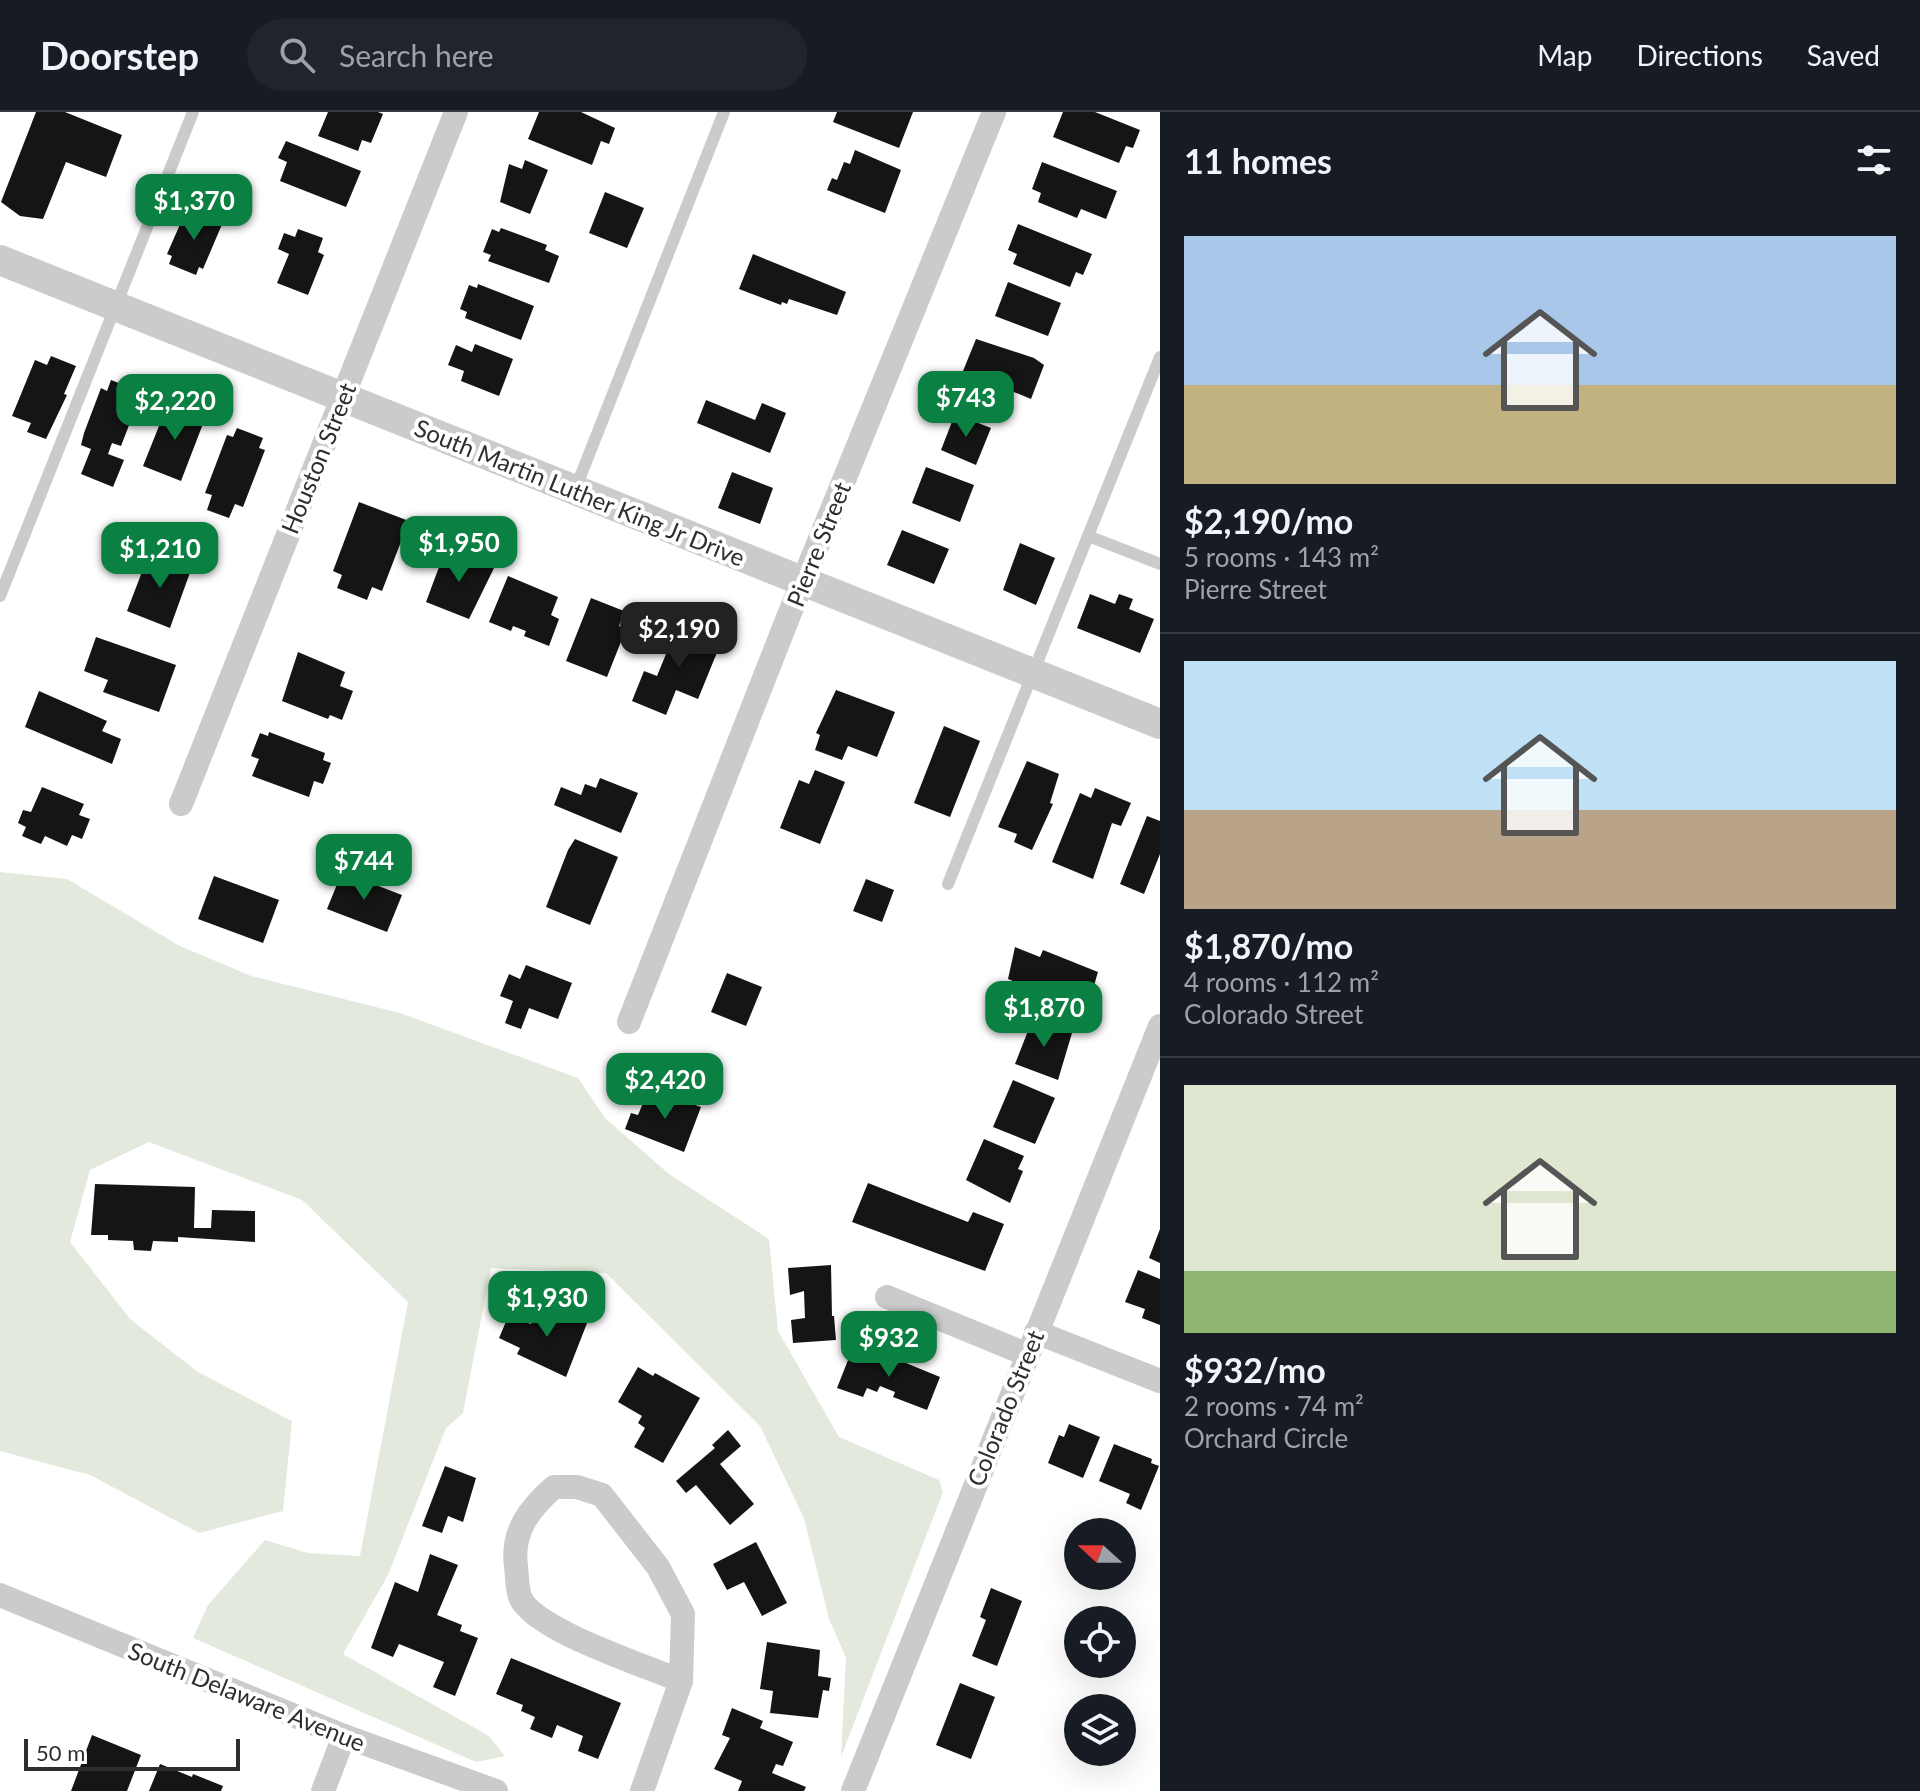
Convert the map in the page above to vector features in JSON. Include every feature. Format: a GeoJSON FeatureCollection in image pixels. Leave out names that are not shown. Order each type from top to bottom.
{"type":"FeatureCollection","features":[{"type":"Feature","properties":{"kind":"street","name":"Houston Street"},"geometry":{"type":"LineString","coordinates":[[181,804],[456,112]]}},
{"type":"Feature","properties":{"kind":"street","name":"Pierre Street"},"geometry":{"type":"LineString","coordinates":[[629,1022],[994,112]]}},
{"type":"Feature","properties":{"kind":"street","name":"South Martin Luther King Jr Drive"},"geometry":{"type":"LineString","coordinates":[[0,260],[1160,724]]}},
{"type":"Feature","properties":{"kind":"street","name":"Colorado Street"},"geometry":{"type":"LineString","coordinates":[[853,1791],[1160,1026]]}},
{"type":"Feature","properties":{"kind":"street"},"geometry":{"type":"LineString","coordinates":[[887,1297],[1160,1381]]}},
{"type":"Feature","properties":{"kind":"street"},"geometry":{"type":"LineString","coordinates":[[642,1791],[663,1742],[681,1681],[683,1614],[658,1567],[602,1495],[577,1487],[554,1487],[533,1506],[519,1529],[515,1557],[520,1598],[546,1622],[575,1639],[681,1681]]}},
{"type":"Feature","properties":{"kind":"street","name":"South Delaware Avenue"},"geometry":{"type":"LineString","coordinates":[[0,1595],[344,1736],[496,1791]]}},
{"type":"Feature","properties":{"kind":"street"},"geometry":{"type":"LineString","coordinates":[[323,1791],[344,1736]]}},
{"type":"Feature","properties":{"kind":"lane"},"geometry":{"type":"LineString","coordinates":[[0,596],[193,112]]}},
{"type":"Feature","properties":{"kind":"lane"},"geometry":{"type":"LineString","coordinates":[[575,490],[724,112]]}},
{"type":"Feature","properties":{"kind":"lane"},"geometry":{"type":"LineString","coordinates":[[948,884],[1160,357]]}},
{"type":"Feature","properties":{"kind":"lane"},"geometry":{"type":"LineString","coordinates":[[1088,536],[1160,564]]}},
{"type":"Feature","properties":{"kind":"shaded area"},"geometry":{"type":"Polygon","coordinates":[[[0,872],[67,879],[180,946],[251,976],[400,1013],[578,1078],[605,1118],[669,1174],[769,1239],[778,1331],[839,1437],[939,1480],[943,1492],[841,1757],[846,1658],[829,1619],[804,1518],[760,1426],[606,1273],[491,1268],[463,1413],[446,1428],[388,1575],[343,1654],[489,1736],[505,1756],[476,1762],[193,1638],[208,1605],[265,1540],[308,1553],[360,1556],[408,1302],[302,1200],[149,1142],[90,1170],[70,1242],[130,1319],[198,1372],[292,1421],[283,1511],[199,1533],[90,1475],[0,1451],[0,872]]]}},
{"type":"Feature","properties":{"kind":"building"},"geometry":{"type":"Polygon","coordinates":[[[36,112],[65,112],[122,135],[106,177],[66,162],[43,219],[20,216],[1,202],[36,112]]]}},
{"type":"Feature","properties":{"kind":"building"},"geometry":{"type":"Polygon","coordinates":[[[328,112],[383,114],[371,143],[362,140],[358,151],[318,136],[328,112]]]}},
{"type":"Feature","properties":{"kind":"building"},"geometry":{"type":"Polygon","coordinates":[[[539,112],[581,112],[615,128],[609,144],[601,141],[592,165],[528,139],[539,112]]]}},
{"type":"Feature","properties":{"kind":"building"},"geometry":{"type":"Polygon","coordinates":[[[837,112],[913,112],[899,148],[833,122],[837,112]]]}},
{"type":"Feature","properties":{"kind":"building"},"geometry":{"type":"Polygon","coordinates":[[[1063,112],[1095,112],[1140,130],[1133,148],[1126,146],[1119,163],[1053,137],[1063,112]]]}},
{"type":"Feature","properties":{"kind":"building"},"geometry":{"type":"Polygon","coordinates":[[[286,141],[361,171],[346,207],[280,181],[287,162],[278,158],[286,141]]]}},
{"type":"Feature","properties":{"kind":"building"},"geometry":{"type":"Polygon","coordinates":[[[855,150],[901,170],[885,213],[827,190],[832,178],[837,180],[844,162],[850,164],[855,150]]]}},
{"type":"Feature","properties":{"kind":"building"},"geometry":{"type":"Polygon","coordinates":[[[525,160],[548,170],[530,214],[500,202],[509,164],[522,169],[525,160]]]}},
{"type":"Feature","properties":{"kind":"building"},"geometry":{"type":"Polygon","coordinates":[[[1042,162],[1117,191],[1106,219],[1081,209],[1077,218],[1038,202],[1041,193],[1032,189],[1042,162]]]}},
{"type":"Feature","properties":{"kind":"building"},"geometry":{"type":"Polygon","coordinates":[[[605,192],[644,208],[627,248],[589,233],[605,192]]]}},
{"type":"Feature","properties":{"kind":"building"},"geometry":{"type":"Polygon","coordinates":[[[185,213],[198,219],[201,213],[223,222],[203,269],[199,267],[196,275],[169,264],[172,256],[167,254],[185,213]]]}},
{"type":"Feature","properties":{"kind":"building"},"geometry":{"type":"Polygon","coordinates":[[[1018,224],[1092,254],[1083,275],[1076,272],[1070,287],[1013,264],[1017,254],[1008,250],[1018,224]]]}},
{"type":"Feature","properties":{"kind":"building"},"geometry":{"type":"Polygon","coordinates":[[[501,228],[547,245],[545,250],[559,256],[549,283],[488,261],[491,255],[483,252],[492,229],[499,232],[501,228]]]}},
{"type":"Feature","properties":{"kind":"building"},"geometry":{"type":"Polygon","coordinates":[[[298,229],[323,238],[318,252],[324,255],[308,295],[277,283],[289,254],[278,249],[284,233],[295,237],[298,229]]]}},
{"type":"Feature","properties":{"kind":"building"},"geometry":{"type":"Polygon","coordinates":[[[753,254],[846,292],[837,315],[789,299],[787,304],[782,302],[781,305],[739,289],[753,254]]]}},
{"type":"Feature","properties":{"kind":"building"},"geometry":{"type":"Polygon","coordinates":[[[1008,282],[1061,303],[1048,336],[995,316],[1008,282]]]}},
{"type":"Feature","properties":{"kind":"building"},"geometry":{"type":"Polygon","coordinates":[[[478,284],[534,306],[521,340],[465,318],[467,312],[460,309],[469,285],[477,288],[478,284]]]}},
{"type":"Feature","properties":{"kind":"building"},"geometry":{"type":"Polygon","coordinates":[[[976,339],[1034,358],[1044,365],[1031,399],[963,371],[976,339]]]}},
{"type":"Feature","properties":{"kind":"building"},"geometry":{"type":"Polygon","coordinates":[[[475,344],[513,359],[499,396],[461,381],[464,371],[448,365],[456,345],[472,352],[475,344]]]}},
{"type":"Feature","properties":{"kind":"building"},"geometry":{"type":"Polygon","coordinates":[[[51,356],[76,366],[64,394],[67,395],[46,439],[27,432],[31,423],[12,416],[35,360],[47,365],[51,356]]]}},
{"type":"Feature","properties":{"kind":"building"},"geometry":{"type":"Polygon","coordinates":[[[111,380],[134,389],[131,399],[138,402],[121,446],[112,443],[108,454],[124,460],[113,487],[81,474],[91,449],[81,445],[84,433],[101,388],[107,391],[111,380]]]}},
{"type":"Feature","properties":{"kind":"building"},"geometry":{"type":"Polygon","coordinates":[[[706,400],[755,420],[762,403],[786,413],[770,453],[697,423],[706,400]]]}},
{"type":"Feature","properties":{"kind":"building"},"geometry":{"type":"Polygon","coordinates":[[[178,405],[206,416],[181,481],[143,466],[165,411],[174,415],[178,405]]]}},
{"type":"Feature","properties":{"kind":"building"},"geometry":{"type":"Polygon","coordinates":[[[955,414],[991,428],[976,465],[941,450],[955,414]]]}},
{"type":"Feature","properties":{"kind":"building"},"geometry":{"type":"Polygon","coordinates":[[[237,428],[263,438],[259,448],[265,450],[243,507],[235,504],[229,518],[207,510],[212,495],[205,493],[227,435],[233,437],[237,428]]]}},
{"type":"Feature","properties":{"kind":"building"},"geometry":{"type":"Polygon","coordinates":[[[926,467],[974,485],[960,522],[912,503],[926,467]]]}},
{"type":"Feature","properties":{"kind":"building"},"geometry":{"type":"Polygon","coordinates":[[[732,472],[773,488],[760,524],[718,508],[732,472]]]}},
{"type":"Feature","properties":{"kind":"building"},"geometry":{"type":"Polygon","coordinates":[[[359,502],[409,521],[382,591],[372,587],[367,600],[337,588],[342,575],[333,571],[359,502]]]}},
{"type":"Feature","properties":{"kind":"building"},"geometry":{"type":"Polygon","coordinates":[[[902,530],[949,549],[934,584],[887,565],[902,530]]]}},
{"type":"Feature","properties":{"kind":"building"},"geometry":{"type":"Polygon","coordinates":[[[1020,543],[1055,558],[1036,605],[1003,590],[1020,543]]]}},
{"type":"Feature","properties":{"kind":"building"},"geometry":{"type":"Polygon","coordinates":[[[445,551],[495,566],[469,619],[426,602],[445,551]]]}},
{"type":"Feature","properties":{"kind":"building"},"geometry":{"type":"Polygon","coordinates":[[[155,552],[192,567],[170,628],[127,611],[145,564],[150,566],[155,552]]]}},
{"type":"Feature","properties":{"kind":"building"},"geometry":{"type":"Polygon","coordinates":[[[508,576],[558,597],[551,615],[559,619],[549,646],[524,636],[526,631],[513,626],[511,631],[489,622],[508,576]]]}},
{"type":"Feature","properties":{"kind":"building"},"geometry":{"type":"Polygon","coordinates":[[[1090,594],[1115,604],[1119,594],[1133,599],[1129,609],[1154,619],[1140,653],[1077,628],[1090,594]]]}},
{"type":"Feature","properties":{"kind":"building"},"geometry":{"type":"Polygon","coordinates":[[[591,598],[624,611],[619,626],[626,629],[607,677],[566,661],[591,598]]]}},
{"type":"Feature","properties":{"kind":"building"},"geometry":{"type":"Polygon","coordinates":[[[683,622],[719,637],[714,648],[718,650],[698,699],[676,690],[666,715],[632,701],[644,671],[657,676],[675,632],[678,634],[683,622]]]}},
{"type":"Feature","properties":{"kind":"building"},"geometry":{"type":"Polygon","coordinates":[[[96,637],[176,665],[159,712],[103,692],[108,680],[84,671],[96,637]]]}},
{"type":"Feature","properties":{"kind":"building"},"geometry":{"type":"Polygon","coordinates":[[[298,652],[345,672],[340,686],[353,691],[342,720],[330,715],[328,719],[282,701],[298,652]]]}},
{"type":"Feature","properties":{"kind":"building"},"geometry":{"type":"Polygon","coordinates":[[[836,690],[895,712],[877,757],[848,746],[842,760],[815,750],[820,735],[816,733],[836,690]]]}},
{"type":"Feature","properties":{"kind":"building"},"geometry":{"type":"Polygon","coordinates":[[[39,691],[107,721],[102,731],[121,739],[112,764],[25,727],[39,691]]]}},
{"type":"Feature","properties":{"kind":"building"},"geometry":{"type":"Polygon","coordinates":[[[944,726],[980,741],[950,817],[914,803],[944,726]]]}},
{"type":"Feature","properties":{"kind":"building"},"geometry":{"type":"Polygon","coordinates":[[[269,732],[325,753],[323,760],[331,763],[323,784],[314,781],[309,797],[252,776],[259,759],[251,756],[260,733],[268,736],[269,732]]]}},
{"type":"Feature","properties":{"kind":"building"},"geometry":{"type":"Polygon","coordinates":[[[1027,761],[1059,774],[1050,803],[1053,804],[1032,850],[1014,842],[1017,834],[998,827],[1027,761]]]}},
{"type":"Feature","properties":{"kind":"building"},"geometry":{"type":"Polygon","coordinates":[[[815,770],[845,782],[820,844],[780,828],[799,780],[809,784],[815,770]]]}},
{"type":"Feature","properties":{"kind":"building"},"geometry":{"type":"Polygon","coordinates":[[[600,778],[638,793],[621,833],[554,805],[561,787],[581,795],[585,784],[596,788],[600,778]]]}},
{"type":"Feature","properties":{"kind":"building"},"geometry":{"type":"Polygon","coordinates":[[[42,787],[84,804],[79,815],[90,819],[82,839],[72,835],[67,846],[45,836],[41,844],[22,836],[26,827],[18,823],[23,810],[31,812],[42,787]]]}},
{"type":"Feature","properties":{"kind":"building"},"geometry":{"type":"Polygon","coordinates":[[[1095,788],[1131,803],[1121,826],[1112,823],[1093,879],[1052,862],[1080,793],[1091,798],[1095,788]]]}},
{"type":"Feature","properties":{"kind":"building"},"geometry":{"type":"Polygon","coordinates":[[[1147,816],[1160,821],[1160,854],[1144,894],[1120,884],[1147,816]]]}},
{"type":"Feature","properties":{"kind":"building"},"geometry":{"type":"Polygon","coordinates":[[[575,839],[618,857],[590,925],[546,907],[575,839]]]}},
{"type":"Feature","properties":{"kind":"building"},"geometry":{"type":"Polygon","coordinates":[[[342,872],[402,895],[387,932],[327,909],[342,872]]]}},
{"type":"Feature","properties":{"kind":"building"},"geometry":{"type":"Polygon","coordinates":[[[214,876],[279,900],[263,943],[198,919],[214,876]]]}},
{"type":"Feature","properties":{"kind":"building"},"geometry":{"type":"Polygon","coordinates":[[[866,879],[894,890],[882,922],[853,911],[866,879]]]}},
{"type":"Feature","properties":{"kind":"building"},"geometry":{"type":"Polygon","coordinates":[[[1015,947],[1040,957],[1043,950],[1098,972],[1084,1019],[1029,997],[1032,989],[1008,979],[1015,947]]]}},
{"type":"Feature","properties":{"kind":"building"},"geometry":{"type":"Polygon","coordinates":[[[526,965],[572,983],[558,1019],[529,1008],[521,1029],[505,1023],[513,1001],[500,996],[509,974],[520,979],[526,965]]]}},
{"type":"Feature","properties":{"kind":"building"},"geometry":{"type":"Polygon","coordinates":[[[727,973],[762,987],[746,1026],[711,1012],[727,973]]]}},
{"type":"Feature","properties":{"kind":"building"},"geometry":{"type":"Polygon","coordinates":[[[1033,1018],[1072,1033],[1058,1080],[1015,1064],[1033,1018]]]}},
{"type":"Feature","properties":{"kind":"building"},"geometry":{"type":"Polygon","coordinates":[[[1013,1080],[1055,1098],[1035,1144],[993,1127],[1013,1080]]]}},
{"type":"Feature","properties":{"kind":"building"},"geometry":{"type":"Polygon","coordinates":[[[656,1092],[701,1107],[684,1152],[625,1129],[631,1113],[638,1115],[646,1096],[653,1099],[656,1092]]]}},
{"type":"Feature","properties":{"kind":"building"},"geometry":{"type":"Polygon","coordinates":[[[984,1139],[1024,1156],[1018,1169],[1023,1171],[1010,1203],[966,1180],[984,1139]]]}},
{"type":"Feature","properties":{"kind":"building"},"geometry":{"type":"Polygon","coordinates":[[[868,1183],[968,1222],[973,1212],[1004,1224],[985,1271],[852,1222],[868,1183]]]}},
{"type":"Feature","properties":{"kind":"building"},"geometry":{"type":"Polygon","coordinates":[[[95,1184],[195,1187],[194,1228],[211,1228],[212,1210],[255,1211],[255,1242],[178,1237],[178,1242],[153,1241],[151,1251],[134,1250],[133,1241],[108,1240],[108,1235],[91,1235],[95,1184]]]}},
{"type":"Feature","properties":{"kind":"building"},"geometry":{"type":"Polygon","coordinates":[[[1160,1229],[1160,1263],[1149,1258],[1160,1229]]]}},
{"type":"Feature","properties":{"kind":"building"},"geometry":{"type":"Polygon","coordinates":[[[831,1265],[836,1340],[793,1343],[791,1320],[805,1318],[804,1291],[790,1295],[788,1268],[831,1265]]]}},
{"type":"Feature","properties":{"kind":"building"},"geometry":{"type":"Polygon","coordinates":[[[1138,1270],[1160,1279],[1160,1325],[1142,1318],[1145,1309],[1125,1302],[1138,1270]]]}},
{"type":"Feature","properties":{"kind":"building"},"geometry":{"type":"Polygon","coordinates":[[[562,1305],[589,1318],[566,1377],[517,1354],[520,1348],[499,1338],[511,1310],[527,1318],[525,1322],[531,1324],[534,1318],[552,1326],[562,1305]]]}},
{"type":"Feature","properties":{"kind":"building"},"geometry":{"type":"Polygon","coordinates":[[[852,1350],[886,1363],[889,1356],[940,1377],[927,1410],[893,1397],[895,1392],[880,1386],[877,1392],[867,1388],[863,1397],[837,1388],[852,1350]]]}},
{"type":"Feature","properties":{"kind":"building"},"geometry":{"type":"Polygon","coordinates":[[[638,1367],[700,1398],[663,1463],[634,1447],[645,1428],[638,1423],[642,1416],[618,1402],[638,1367]]]}},
{"type":"Feature","properties":{"kind":"building"},"geometry":{"type":"Polygon","coordinates":[[[1069,1424],[1100,1437],[1083,1478],[1048,1463],[1059,1435],[1064,1437],[1069,1424]]]}},
{"type":"Feature","properties":{"kind":"building"},"geometry":{"type":"Polygon","coordinates":[[[728,1430],[741,1446],[720,1464],[754,1504],[730,1525],[696,1485],[686,1493],[676,1481],[715,1448],[712,1445],[728,1430]]]}},
{"type":"Feature","properties":{"kind":"building"},"geometry":{"type":"Polygon","coordinates":[[[1114,1444],[1152,1459],[1151,1463],[1159,1466],[1141,1510],[1126,1503],[1130,1494],[1099,1481],[1114,1444]]]}},
{"type":"Feature","properties":{"kind":"building"},"geometry":{"type":"Polygon","coordinates":[[[445,1466],[476,1478],[463,1522],[448,1516],[442,1533],[422,1526],[445,1466]]]}},
{"type":"Feature","properties":{"kind":"building"},"geometry":{"type":"Polygon","coordinates":[[[756,1542],[787,1603],[762,1616],[744,1582],[727,1590],[713,1564],[756,1542]]]}},
{"type":"Feature","properties":{"kind":"building"},"geometry":{"type":"Polygon","coordinates":[[[430,1554],[458,1565],[437,1615],[462,1625],[460,1631],[478,1638],[455,1696],[433,1687],[444,1662],[399,1644],[393,1657],[371,1648],[395,1582],[418,1592],[430,1554]]]}},
{"type":"Feature","properties":{"kind":"building"},"geometry":{"type":"Polygon","coordinates":[[[991,1588],[1022,1601],[997,1666],[972,1656],[986,1620],[980,1617],[991,1588]]]}},
{"type":"Feature","properties":{"kind":"building"},"geometry":{"type":"Polygon","coordinates":[[[767,1642],[820,1650],[818,1676],[831,1678],[829,1691],[823,1690],[818,1718],[770,1713],[773,1691],[760,1689],[767,1642]]]}},
{"type":"Feature","properties":{"kind":"building"},"geometry":{"type":"Polygon","coordinates":[[[511,1658],[621,1703],[598,1759],[578,1751],[583,1736],[557,1725],[552,1738],[530,1729],[535,1717],[521,1711],[523,1705],[496,1694],[511,1658]]]}},
{"type":"Feature","properties":{"kind":"building"},"geometry":{"type":"Polygon","coordinates":[[[960,1683],[995,1697],[971,1759],[936,1745],[960,1683]]]}},
{"type":"Feature","properties":{"kind":"building"},"geometry":{"type":"Polygon","coordinates":[[[732,1708],[763,1721],[760,1728],[793,1742],[783,1766],[776,1764],[772,1773],[806,1787],[804,1791],[738,1791],[742,1781],[714,1769],[730,1738],[722,1735],[732,1708]]]}},
{"type":"Feature","properties":{"kind":"building"},"geometry":{"type":"Polygon","coordinates":[[[92,1735],[141,1755],[127,1791],[71,1791],[92,1735]]]}},
{"type":"Feature","properties":{"kind":"building"},"geometry":{"type":"Polygon","coordinates":[[[160,1764],[223,1786],[221,1791],[149,1791],[160,1764]]]}}]}
